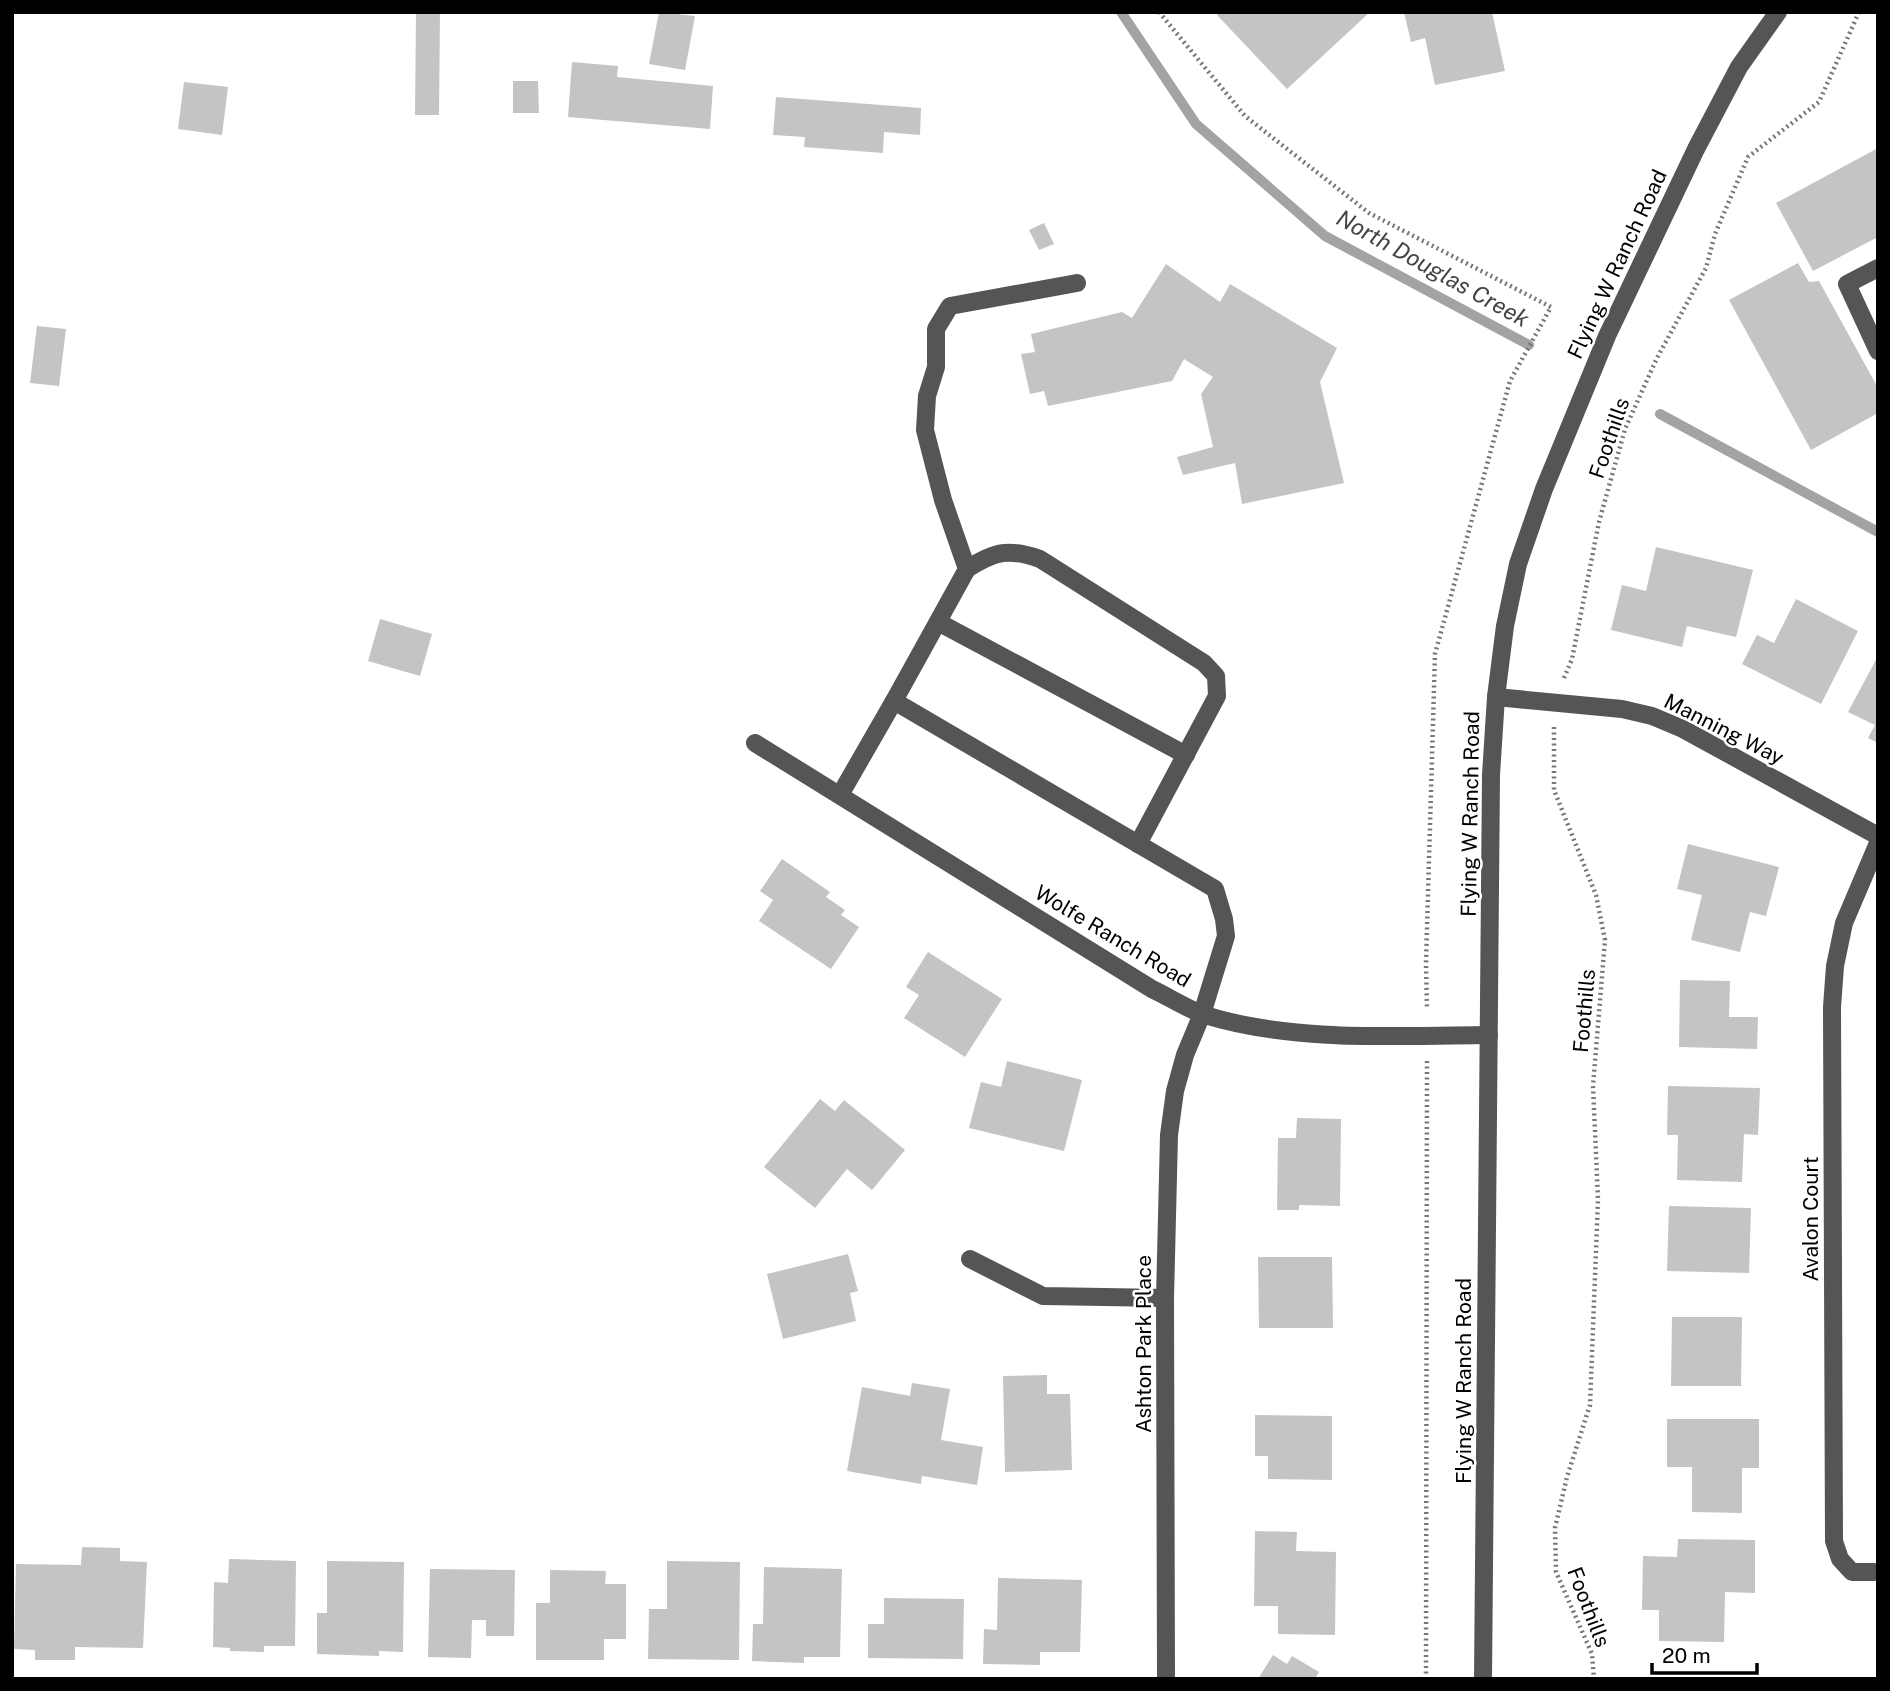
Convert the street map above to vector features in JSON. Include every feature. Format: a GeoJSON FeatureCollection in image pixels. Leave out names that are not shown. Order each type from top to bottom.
{"type":"FeatureCollection","features":[{"type":"Feature","properties":{"kind":"street","name":"Flying W Ranch Road"},"geometry":{"type":"LineString","coordinates":[[1483,1679],[1491,775],[1496,697],[1505,626],[1518,564],[1544,489],[1607,336],[1696,149],[1739,67],[1778,12]]}},
{"type":"Feature","properties":{"kind":"street"},"geometry":{"type":"LineString","coordinates":[[1878,268],[1847,284],[1878,351]]}},
{"type":"Feature","properties":{"kind":"street"},"geometry":{"type":"LineString","coordinates":[[967,569],[943,499],[925,430],[927,396],[936,367],[936,329],[950,306],[1077,283]]}},
{"type":"Feature","properties":{"kind":"street"},"geometry":{"type":"LineString","coordinates":[[840,795],[967,569],[987,556],[1018,552],[1040,559],[1204,663],[1216,676],[1217,696],[1138,844]]}},
{"type":"Feature","properties":{"kind":"street"},"geometry":{"type":"LineString","coordinates":[[938,622],[1186,755]]}},
{"type":"Feature","properties":{"kind":"street","name":"Manning Way"},"geometry":{"type":"LineString","coordinates":[[1496,697],[1622,709],[1652,716],[1683,729],[1878,836]]}},
{"type":"Feature","properties":{"kind":"street","name":"Ashton Park Place"},"geometry":{"type":"LineString","coordinates":[[894,701],[1215,889],[1224,919],[1226,936],[1202,1014],[1185,1055],[1175,1091],[1169,1135],[1165,1298],[1166,1679]]}},
{"type":"Feature","properties":{"kind":"street","name":"Wolfe Ranch Road"},"geometry":{"type":"LineString","coordinates":[[755,743],[1152,989],[1202,1014],[1254,1028],[1297,1033],[1489,1035]]}},
{"type":"Feature","properties":{"kind":"street","name":"Avalon Court"},"geometry":{"type":"LineString","coordinates":[[1878,843],[1843,923],[1835,966],[1832,1007],[1834,1541],[1840,1559],[1852,1572],[1878,1572]]}},
{"type":"Feature","properties":{"kind":"street"},"geometry":{"type":"LineString","coordinates":[[970,1259],[1043,1296],[1165,1298]]}},
{"type":"Feature","properties":{"kind":"path"},"geometry":{"type":"LineString","coordinates":[[1158,12],[1245,116],[1369,213],[1551,307],[1510,381],[1435,654],[1426,963],[1426,1679]]}},
{"type":"Feature","properties":{"kind":"path","name":"Foothills"},"geometry":{"type":"LineString","coordinates":[[1594,1679],[1592,1654],[1556,1572],[1555,1528],[1567,1477],[1590,1405],[1598,1199],[1593,1086],[1605,940],[1597,895],[1554,790],[1554,701],[1572,659],[1599,522],[1625,429],[1657,358],[1706,268],[1715,234],[1748,157],[1819,102],[1859,12]]}},
{"type":"Feature","properties":{"kind":"building"},"geometry":{"type":"Polygon","coordinates":[[[416,12],[440,12],[439,115],[415,115],[416,12]]]}},
{"type":"Feature","properties":{"kind":"building"},"geometry":{"type":"Polygon","coordinates":[[[659,12],[695,16],[685,70],[649,64],[659,12]]]}},
{"type":"Feature","properties":{"kind":"building"},"geometry":{"type":"Polygon","coordinates":[[[1220,12],[1370,12],[1287,89],[1217,15],[1220,12]]]}},
{"type":"Feature","properties":{"kind":"building"},"geometry":{"type":"Polygon","coordinates":[[[1404,12],[1492,12],[1505,71],[1435,85],[1425,38],[1411,42],[1404,12]]]}},
{"type":"Feature","properties":{"kind":"building"},"geometry":{"type":"Polygon","coordinates":[[[572,62],[618,66],[617,77],[713,86],[710,129],[568,117],[572,62]]]}},
{"type":"Feature","properties":{"kind":"building"},"geometry":{"type":"Polygon","coordinates":[[[513,81],[538,81],[539,113],[513,113],[513,81]]]}},
{"type":"Feature","properties":{"kind":"building"},"geometry":{"type":"Polygon","coordinates":[[[184,82],[228,87],[222,135],[178,129],[184,82]]]}},
{"type":"Feature","properties":{"kind":"building"},"geometry":{"type":"Polygon","coordinates":[[[776,97],[921,108],[920,135],[884,132],[883,153],[804,147],[805,137],[773,135],[776,97]]]}},
{"type":"Feature","properties":{"kind":"building"},"geometry":{"type":"Polygon","coordinates":[[[1878,148],[1878,237],[1813,271],[1776,203],[1878,148]]]}},
{"type":"Feature","properties":{"kind":"building"},"geometry":{"type":"Polygon","coordinates":[[[1044,223],[1054,244],[1039,250],[1029,230],[1044,223]]]}},
{"type":"Feature","properties":{"kind":"building"},"geometry":{"type":"Polygon","coordinates":[[[1798,263],[1809,282],[1819,281],[1878,388],[1878,413],[1811,450],[1729,300],[1798,263]]]}},
{"type":"Feature","properties":{"kind":"building"},"geometry":{"type":"Polygon","coordinates":[[[1166,264],[1220,302],[1230,284],[1337,348],[1320,382],[1344,483],[1242,504],[1235,463],[1183,475],[1177,457],[1213,447],[1201,394],[1213,377],[1184,359],[1172,381],[1048,406],[1044,391],[1030,394],[1021,354],[1035,352],[1031,334],[1122,312],[1132,318],[1166,264]]]}},
{"type":"Feature","properties":{"kind":"building"},"geometry":{"type":"Polygon","coordinates":[[[37,326],[66,329],[59,386],[30,383],[37,326]]]}},
{"type":"Feature","properties":{"kind":"building"},"geometry":{"type":"Polygon","coordinates":[[[1656,547],[1753,570],[1736,637],[1687,626],[1682,647],[1611,630],[1622,585],[1646,591],[1656,547]]]}},
{"type":"Feature","properties":{"kind":"building"},"geometry":{"type":"Polygon","coordinates":[[[1796,599],[1858,631],[1821,704],[1742,664],[1757,635],[1774,643],[1796,599]]]}},
{"type":"Feature","properties":{"kind":"building"},"geometry":{"type":"Polygon","coordinates":[[[380,619],[432,634],[420,676],[368,661],[380,619]]]}},
{"type":"Feature","properties":{"kind":"building"},"geometry":{"type":"Polygon","coordinates":[[[1878,656],[1878,743],[1868,738],[1875,725],[1848,712],[1878,656]]]}},
{"type":"Feature","properties":{"kind":"building"},"geometry":{"type":"Polygon","coordinates":[[[1688,844],[1779,867],[1766,916],[1750,912],[1740,952],[1691,940],[1702,895],[1677,889],[1688,844]]]}},
{"type":"Feature","properties":{"kind":"building"},"geometry":{"type":"Polygon","coordinates":[[[782,859],[830,892],[826,897],[845,910],[841,915],[859,927],[831,969],[759,921],[773,900],[760,891],[782,859]]]}},
{"type":"Feature","properties":{"kind":"building"},"geometry":{"type":"Polygon","coordinates":[[[928,952],[1002,999],[965,1057],[904,1018],[919,995],[906,987],[928,952]]]}},
{"type":"Feature","properties":{"kind":"building"},"geometry":{"type":"Polygon","coordinates":[[[1680,980],[1730,981],[1729,1017],[1758,1017],[1757,1049],[1679,1047],[1680,980]]]}},
{"type":"Feature","properties":{"kind":"building"},"geometry":{"type":"Polygon","coordinates":[[[1007,1061],[1082,1080],[1064,1151],[969,1128],[981,1082],[1001,1087],[1007,1061]]]}},
{"type":"Feature","properties":{"kind":"building"},"geometry":{"type":"Polygon","coordinates":[[[1668,1086],[1760,1088],[1758,1135],[1744,1134],[1742,1182],[1677,1180],[1678,1135],[1667,1135],[1668,1086]]]}},
{"type":"Feature","properties":{"kind":"building"},"geometry":{"type":"Polygon","coordinates":[[[820,1099],[835,1111],[844,1100],[905,1150],[872,1190],[847,1169],[815,1208],[764,1167],[820,1099]]]}},
{"type":"Feature","properties":{"kind":"building"},"geometry":{"type":"Polygon","coordinates":[[[1297,1118],[1341,1119],[1340,1206],[1299,1205],[1299,1210],[1277,1210],[1278,1138],[1296,1138],[1297,1118]]]}},
{"type":"Feature","properties":{"kind":"building"},"geometry":{"type":"Polygon","coordinates":[[[1669,1206],[1751,1208],[1749,1273],[1667,1271],[1669,1206]]]}},
{"type":"Feature","properties":{"kind":"building"},"geometry":{"type":"Polygon","coordinates":[[[848,1254],[858,1291],[850,1293],[856,1321],[783,1339],[767,1274],[848,1254]]]}},
{"type":"Feature","properties":{"kind":"building"},"geometry":{"type":"Polygon","coordinates":[[[1258,1257],[1332,1257],[1333,1328],[1259,1328],[1258,1257]]]}},
{"type":"Feature","properties":{"kind":"building"},"geometry":{"type":"Polygon","coordinates":[[[1672,1317],[1742,1317],[1741,1386],[1671,1386],[1672,1317]]]}},
{"type":"Feature","properties":{"kind":"building"},"geometry":{"type":"Polygon","coordinates":[[[1047,1375],[1047,1394],[1070,1394],[1072,1470],[1005,1472],[1003,1376],[1047,1375]]]}},
{"type":"Feature","properties":{"kind":"building"},"geometry":{"type":"Polygon","coordinates":[[[912,1383],[950,1389],[941,1440],[983,1447],[977,1485],[922,1476],[921,1484],[847,1471],[862,1387],[910,1396],[912,1383]]]}},
{"type":"Feature","properties":{"kind":"building"},"geometry":{"type":"Polygon","coordinates":[[[1255,1415],[1332,1416],[1332,1480],[1268,1479],[1268,1456],[1255,1456],[1255,1415]]]}},
{"type":"Feature","properties":{"kind":"building"},"geometry":{"type":"Polygon","coordinates":[[[1667,1419],[1759,1419],[1759,1468],[1742,1468],[1742,1513],[1692,1512],[1692,1467],[1667,1467],[1667,1419]]]}},
{"type":"Feature","properties":{"kind":"building"},"geometry":{"type":"Polygon","coordinates":[[[1255,1531],[1297,1532],[1296,1551],[1336,1552],[1335,1635],[1278,1634],[1278,1606],[1254,1606],[1255,1531]]]}},
{"type":"Feature","properties":{"kind":"building"},"geometry":{"type":"Polygon","coordinates":[[[1678,1539],[1755,1540],[1755,1593],[1725,1592],[1724,1642],[1659,1641],[1659,1610],[1642,1610],[1643,1556],[1677,1557],[1678,1539]]]}},
{"type":"Feature","properties":{"kind":"building"},"geometry":{"type":"Polygon","coordinates":[[[82,1547],[120,1548],[120,1561],[147,1562],[143,1648],[75,1647],[75,1660],[35,1660],[35,1650],[14,1649],[16,1564],[81,1565],[82,1547]]]}},
{"type":"Feature","properties":{"kind":"building"},"geometry":{"type":"Polygon","coordinates":[[[229,1559],[296,1561],[295,1646],[264,1646],[264,1652],[230,1651],[230,1648],[213,1647],[214,1582],[228,1583],[229,1559]]]}},
{"type":"Feature","properties":{"kind":"building"},"geometry":{"type":"Polygon","coordinates":[[[327,1561],[404,1562],[403,1652],[379,1651],[379,1656],[317,1654],[317,1613],[327,1613],[327,1561]]]}},
{"type":"Feature","properties":{"kind":"building"},"geometry":{"type":"Polygon","coordinates":[[[667,1561],[740,1562],[739,1660],[648,1659],[649,1609],[667,1609],[667,1561]]]}},
{"type":"Feature","properties":{"kind":"building"},"geometry":{"type":"Polygon","coordinates":[[[764,1567],[842,1569],[840,1657],[804,1657],[804,1663],[752,1661],[753,1624],[763,1624],[764,1567]]]}},
{"type":"Feature","properties":{"kind":"building"},"geometry":{"type":"Polygon","coordinates":[[[430,1569],[515,1570],[514,1636],[486,1636],[486,1620],[472,1620],[471,1658],[428,1657],[430,1569]]]}},
{"type":"Feature","properties":{"kind":"building"},"geometry":{"type":"Polygon","coordinates":[[[550,1570],[606,1571],[605,1584],[626,1584],[626,1639],[604,1639],[604,1660],[536,1660],[536,1603],[550,1603],[550,1570]]]}},
{"type":"Feature","properties":{"kind":"building"},"geometry":{"type":"Polygon","coordinates":[[[998,1578],[1082,1580],[1080,1652],[1040,1652],[1040,1665],[983,1664],[984,1629],[997,1630],[998,1578]]]}},
{"type":"Feature","properties":{"kind":"building"},"geometry":{"type":"Polygon","coordinates":[[[884,1598],[964,1599],[963,1659],[868,1658],[868,1624],[884,1624],[884,1598]]]}},
{"type":"Feature","properties":{"kind":"building"},"geometry":{"type":"Polygon","coordinates":[[[1273,1655],[1287,1664],[1292,1656],[1319,1672],[1315,1679],[1258,1679],[1273,1655]]]}},
{"type":"Feature","properties":{"kind":"waterway","name":"North Douglas Creek"},"geometry":{"type":"LineString","coordinates":[[1121,12],[1196,124],[1325,236],[1529,345]]}},
{"type":"Feature","properties":{"kind":"waterway","name":"North Douglas Creek"},"geometry":{"type":"LineString","coordinates":[[1660,414],[1878,532]]}}]}
